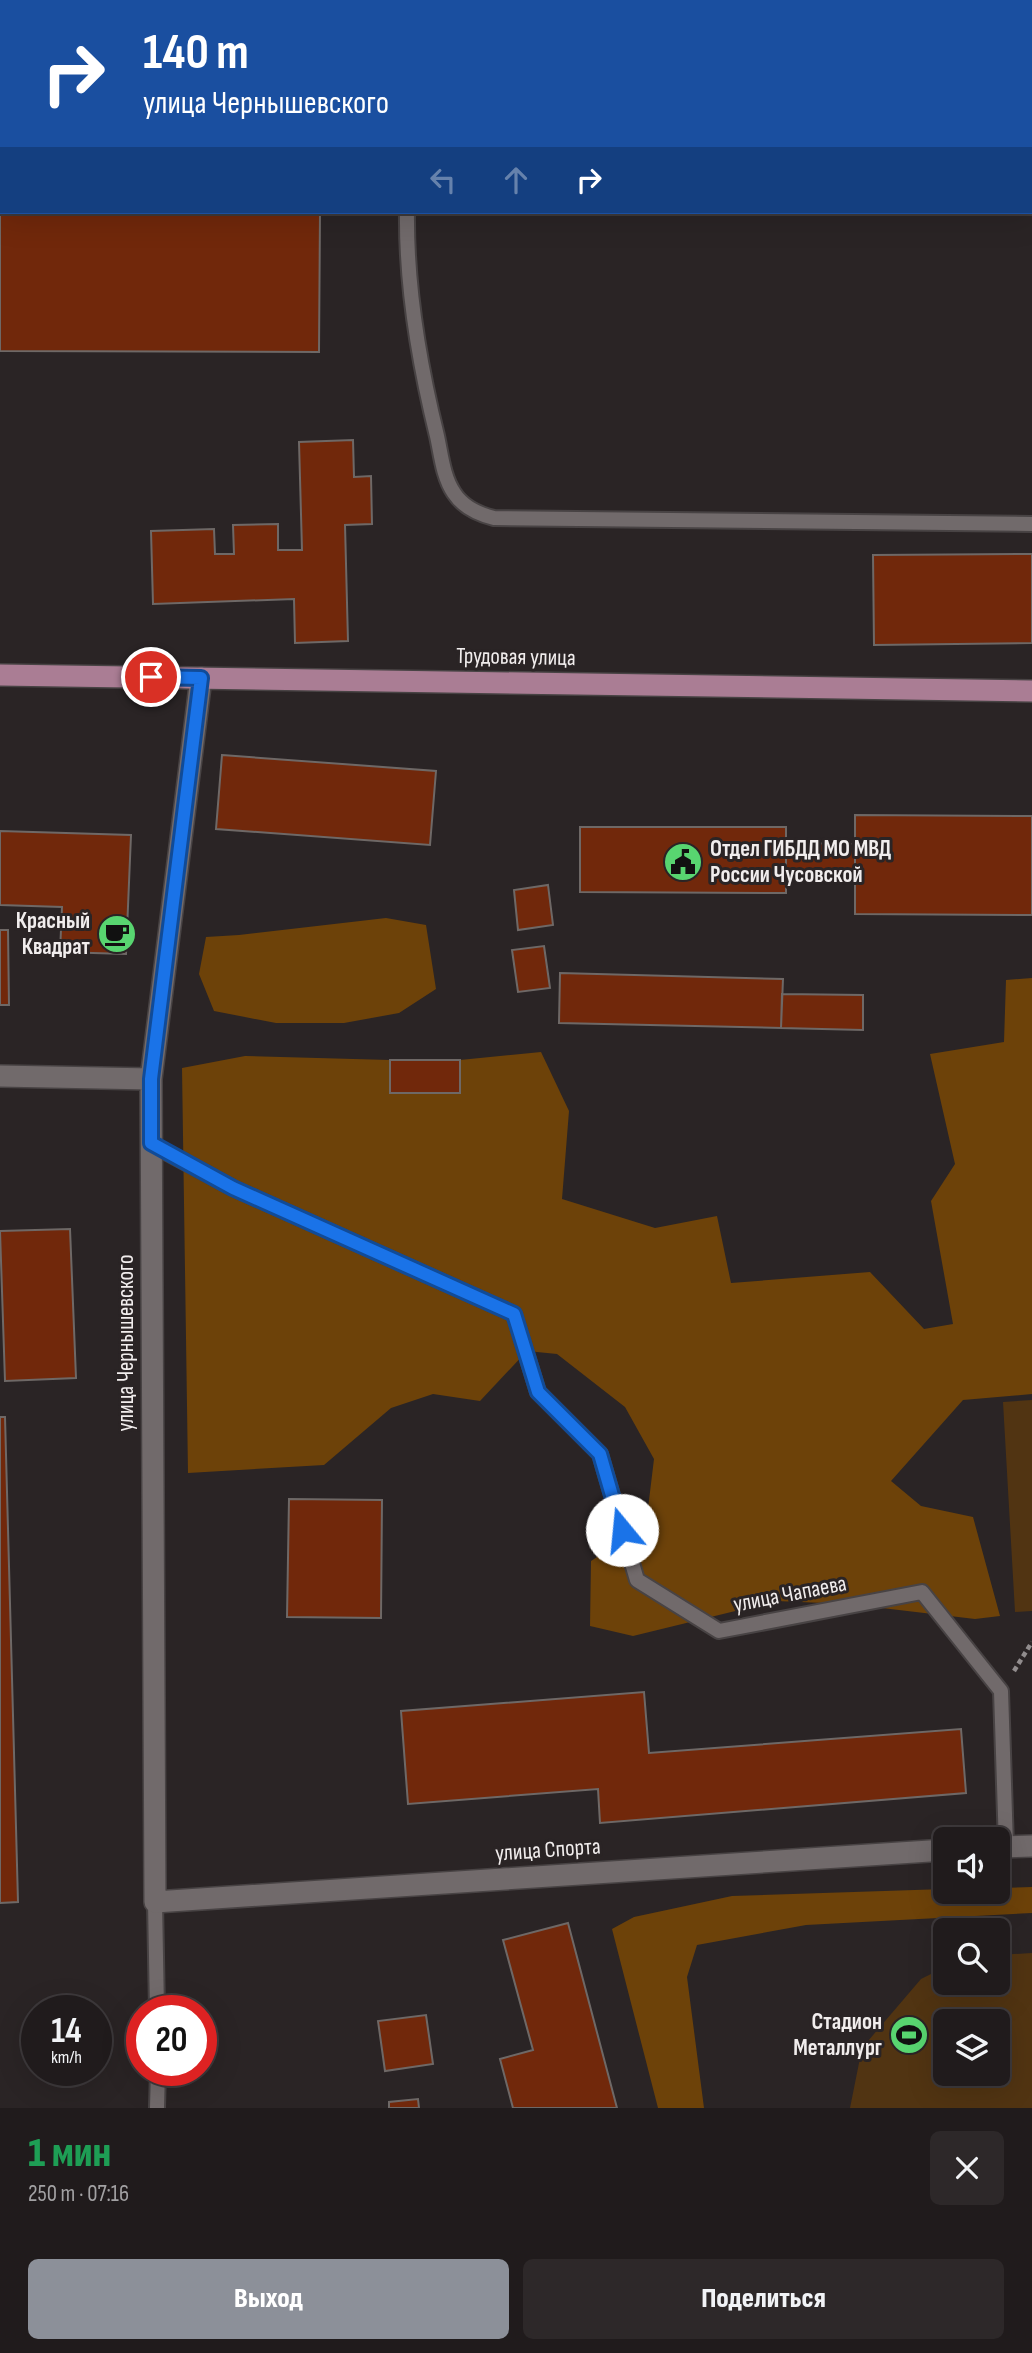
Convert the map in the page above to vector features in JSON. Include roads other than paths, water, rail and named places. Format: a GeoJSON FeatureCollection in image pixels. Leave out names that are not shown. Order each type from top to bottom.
{"type":"FeatureCollection","features":[{"type":"Feature","properties":{"kind":"main road","name":"Трудовая улица"},"geometry":{"type":"LineString","coordinates":[[0,675],[1032,691]]}},
{"type":"Feature","properties":{"kind":"street","name":"улица Чернышевского"},"geometry":{"type":"LineString","coordinates":[[155,1902],[151,1079],[201,678]]}},
{"type":"Feature","properties":{"kind":"street"},"geometry":{"type":"LineString","coordinates":[[0,1076],[151,1079]]}},
{"type":"Feature","properties":{"kind":"street"},"geometry":{"type":"LineString","coordinates":[[1010,1847],[1032,1846]]}},
{"type":"Feature","properties":{"kind":"street","name":"улица Спорта"},"geometry":{"type":"LineString","coordinates":[[155,1902],[933,1851]]}},
{"type":"Feature","properties":{"kind":"lane"},"geometry":{"type":"LineString","coordinates":[[407,214],[412,302],[425,390],[447,477],[455,495],[472,510],[494,517],[1032,524]]}},
{"type":"Feature","properties":{"kind":"lane","name":"улица Чапаева"},"geometry":{"type":"LineString","coordinates":[[151,1143],[233,1188],[514,1314],[538,1392],[600,1454],[637,1580],[719,1630],[922,1592],[1001,1691],[1002,1827]]}},
{"type":"Feature","properties":{"kind":"lane","name":"улица Чернышевского"},"geometry":{"type":"LineString","coordinates":[[155,1902],[157,1995]]}},
{"type":"Feature","properties":{"kind":"lane"},"geometry":{"type":"LineString","coordinates":[[158,2086],[158,2108]]}},
{"type":"Feature","properties":{"kind":"place","name":"Отдел ГИБДД МО МВД России Чусовской"},"geometry":{"type":"Point","coordinates":[683,862]}},
{"type":"Feature","properties":{"kind":"place","name":"Красный Квадрат"},"geometry":{"type":"Point","coordinates":[117,934]}},
{"type":"Feature","properties":{"kind":"place","name":"Стадион Металлург"},"geometry":{"type":"Point","coordinates":[909,2035]}}]}
